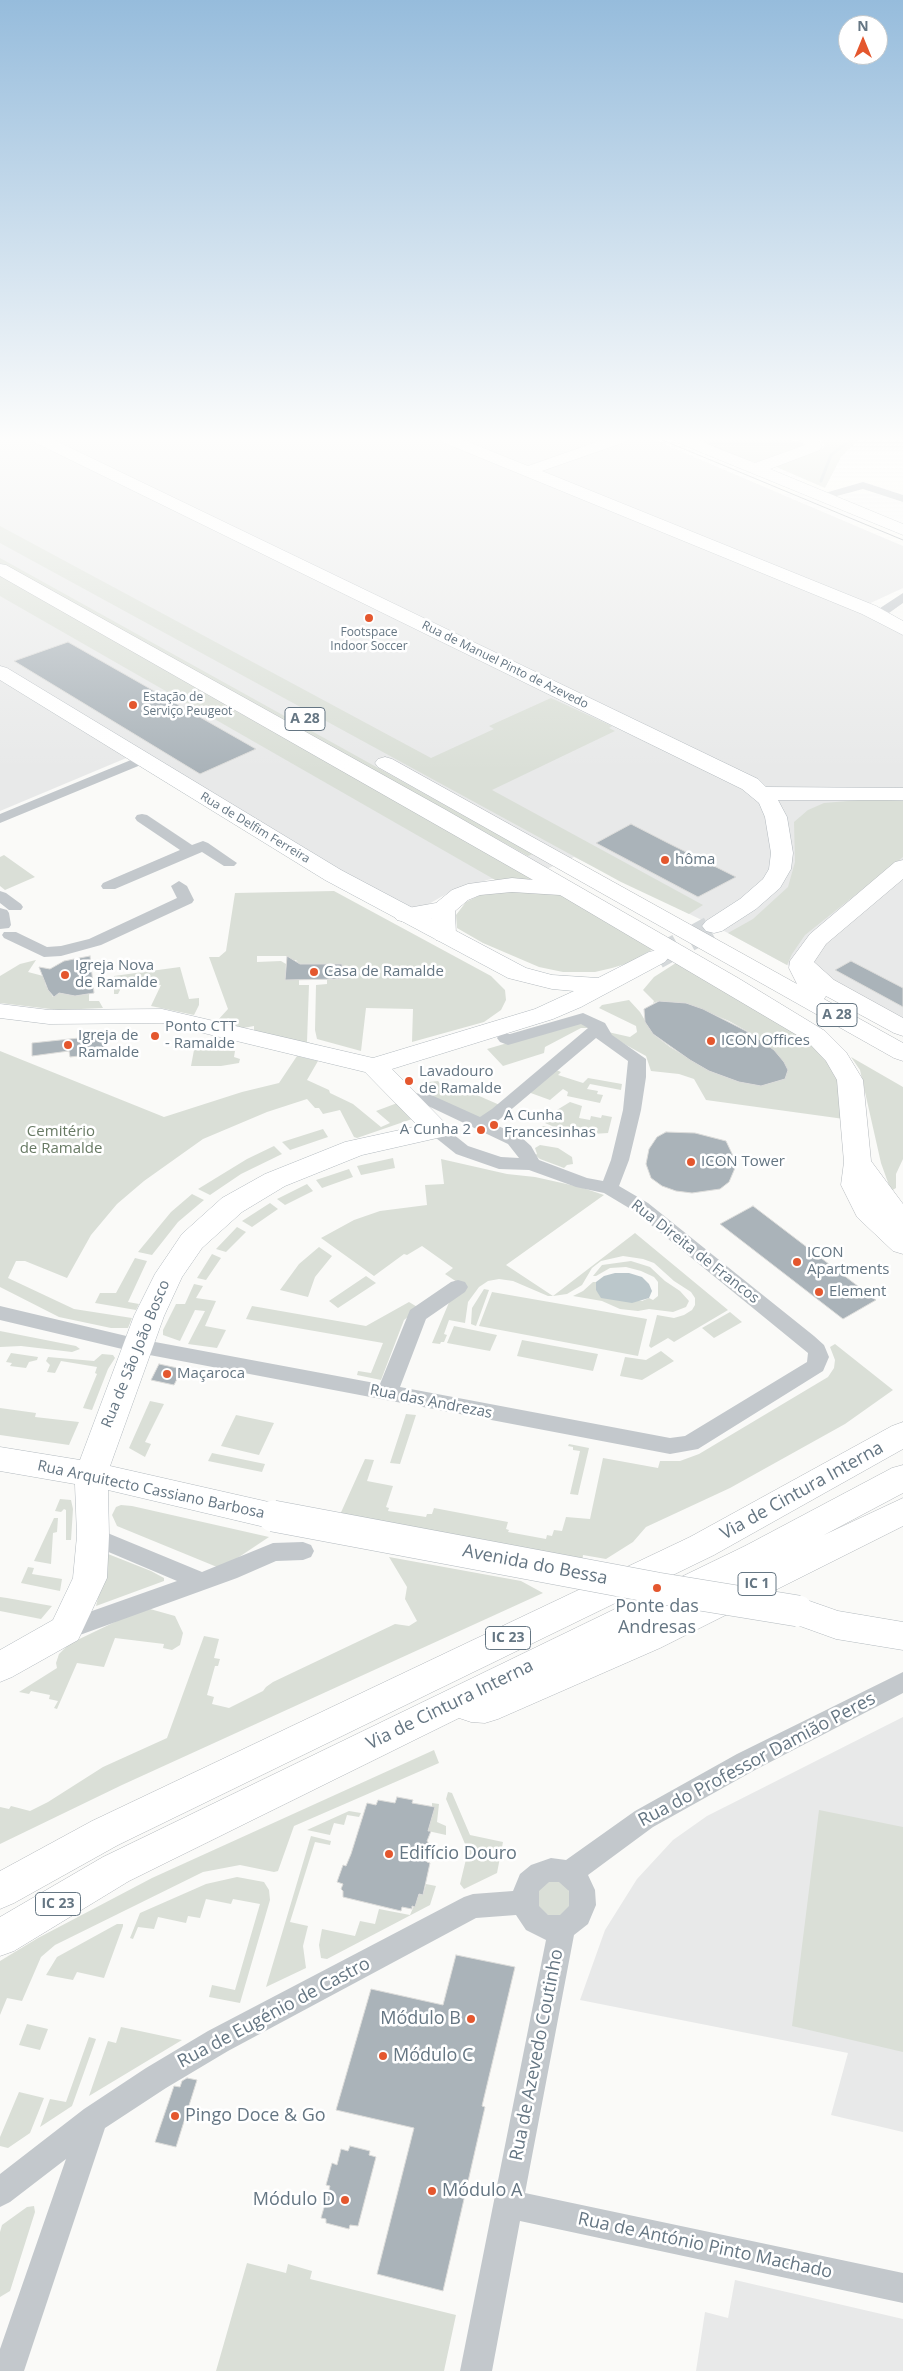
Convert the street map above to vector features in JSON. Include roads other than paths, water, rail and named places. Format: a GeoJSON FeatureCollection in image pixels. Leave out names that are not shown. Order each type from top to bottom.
{"type":"FeatureCollection","features":[{"type":"Feature","properties":{"kind":"main road","name":"A 28"},"geometry":{"type":"LineString","coordinates":[[0,550],[770,977],[903,1053]]}},
{"type":"Feature","properties":{"kind":"main road","name":"Rua de Manuel Pinto de Azevedo"},"geometry":{"type":"LineString","coordinates":[[267,550],[741,779],[761,793],[776,817],[782,854],[780,869],[772,883],[748,904],[714,926]]}},
{"type":"Feature","properties":{"kind":"main road"},"geometry":{"type":"LineString","coordinates":[[724,550],[878,615],[903,629]]}},
{"type":"Feature","properties":{"kind":"main road","name":"A 28"},"geometry":{"type":"LineString","coordinates":[[0,569],[438,815],[692,961],[816,1036],[837,1057],[850,1080],[858,1162]]}},
{"type":"Feature","properties":{"kind":"main road","name":"Rua de Delfim Ferreira"},"geometry":{"type":"LineString","coordinates":[[0,672],[333,875],[405,915],[517,973],[559,984],[602,986]]}},
{"type":"Feature","properties":{"kind":"main road"},"geometry":{"type":"LineString","coordinates":[[761,793],[903,794]]}},
{"type":"Feature","properties":{"kind":"main road"},"geometry":{"type":"LineString","coordinates":[[776,817],[805,801],[837,794]]}},
{"type":"Feature","properties":{"kind":"main road","name":"A 28"},"geometry":{"type":"LineString","coordinates":[[438,815],[454,818],[669,936],[903,1072]]}},
{"type":"Feature","properties":{"kind":"main road"},"geometry":{"type":"LineString","coordinates":[[815,994],[804,973],[802,961],[818,939],[903,867]]}},
{"type":"Feature","properties":{"kind":"main road"},"geometry":{"type":"LineString","coordinates":[[405,915],[443,909],[460,895],[476,889],[527,885],[564,888]]}},
{"type":"Feature","properties":{"kind":"main road"},"geometry":{"type":"LineString","coordinates":[[443,909],[444,935]]}},
{"type":"Feature","properties":{"kind":"main road"},"geometry":{"type":"LineString","coordinates":[[0,1011],[34,1016],[65,1017],[162,1016],[374,1066],[510,1031],[657,957]]}},
{"type":"Feature","properties":{"kind":"main road","name":"A 28"},"geometry":{"type":"LineString","coordinates":[[692,961],[739,978]]}},
{"type":"Feature","properties":{"kind":"main road"},"geometry":{"type":"LineString","coordinates":[[802,961],[808,971],[825,985],[903,1028]]}},
{"type":"Feature","properties":{"kind":"main road"},"geometry":{"type":"LineString","coordinates":[[510,1031],[521,1014],[526,998],[517,973]]}},
{"type":"Feature","properties":{"kind":"main road","name":"A 28"},"geometry":{"type":"LineString","coordinates":[[770,977],[792,982],[903,1042]]}},
{"type":"Feature","properties":{"kind":"main road","name":"Rua Direita de Francos"},"geometry":{"type":"LineString","coordinates":[[374,1066],[409,1099],[437,1130]]}},
{"type":"Feature","properties":{"kind":"main road","name":"Rua de São João Bosco"},"geometry":{"type":"LineString","coordinates":[[66,1630],[90,1578],[93,1536],[91,1474],[106,1428],[139,1346],[143,1330],[169,1274],[192,1241],[232,1205],[275,1180],[355,1148],[437,1130]]}},
{"type":"Feature","properties":{"kind":"main road"},"geometry":{"type":"LineString","coordinates":[[858,1162],[888,1205],[903,1220]]}},
{"type":"Feature","properties":{"kind":"main road"},"geometry":{"type":"LineString","coordinates":[[858,1162],[855,1185],[867,1210],[903,1244]]}},
{"type":"Feature","properties":{"kind":"main road","name":"Via de Cintura Interna"},"geometry":{"type":"LineString","coordinates":[[0,1891],[114,1828],[702,1546],[903,1434]]}},
{"type":"Feature","properties":{"kind":"main road","name":"Rua Arquitecto Cassiano Barbosa"},"geometry":{"type":"LineString","coordinates":[[0,1460],[91,1474],[273,1516]]}},
{"type":"Feature","properties":{"kind":"main road","name":"Via de Cintura Interna"},"geometry":{"type":"LineString","coordinates":[[0,1938],[116,1869],[757,1555],[884,1489],[903,1477]]}},
{"type":"Feature","properties":{"kind":"main road","name":"IC 1"},"geometry":{"type":"LineString","coordinates":[[447,1706],[485,1708],[639,1642],[903,1511]]}},
{"type":"Feature","properties":{"kind":"main road","name":"Avenida do Bessa"},"geometry":{"type":"LineString","coordinates":[[273,1516],[657,1588],[798,1611],[836,1625],[902,1632]]}},
{"type":"Feature","properties":{"kind":"main road"},"geometry":{"type":"LineString","coordinates":[[0,1667],[66,1630]]}},
{"type":"Feature","properties":{"kind":"street"},"geometry":{"type":"LineString","coordinates":[[878,615],[903,597]]}},
{"type":"Feature","properties":{"kind":"street"},"geometry":{"type":"LineString","coordinates":[[0,819],[143,759]]}},
{"type":"Feature","properties":{"kind":"street"},"geometry":{"type":"LineString","coordinates":[[172,835],[229,863]]}},
{"type":"Feature","properties":{"kind":"street"},"geometry":{"type":"LineString","coordinates":[[109,886],[197,848]]}},
{"type":"Feature","properties":{"kind":"street"},"geometry":{"type":"LineString","coordinates":[[0,896],[5,924],[44,952],[61,951],[95,942],[186,900],[179,886]]}},
{"type":"Feature","properties":{"kind":"street"},"geometry":{"type":"LineString","coordinates":[[0,1018],[34,1016]]}},
{"type":"Feature","properties":{"kind":"street"},"geometry":{"type":"LineString","coordinates":[[510,1031],[508,1040],[583,1018],[599,1027],[605,1038],[637,1058],[637,1077],[632,1110],[620,1160],[609,1188]]}},
{"type":"Feature","properties":{"kind":"street"},"geometry":{"type":"LineString","coordinates":[[481,1124],[546,1073],[599,1027]]}},
{"type":"Feature","properties":{"kind":"street"},"geometry":{"type":"LineString","coordinates":[[409,1099],[429,1100],[514,1140],[525,1150],[531,1164]]}},
{"type":"Feature","properties":{"kind":"street","name":"Rua Direita de Francos"},"geometry":{"type":"LineString","coordinates":[[437,1130],[462,1150],[471,1154],[499,1163],[531,1164],[583,1183],[609,1188],[641,1207],[807,1341]]}},
{"type":"Feature","properties":{"kind":"street"},"geometry":{"type":"LineString","coordinates":[[387,1394],[417,1315],[458,1287]]}},
{"type":"Feature","properties":{"kind":"street","name":"Rua das Andrezas"},"geometry":{"type":"LineString","coordinates":[[0,1312],[139,1346],[670,1446],[690,1443],[816,1366],[819,1357],[817,1350],[807,1341]]}},
{"type":"Feature","properties":{"kind":"street"},"geometry":{"type":"LineString","coordinates":[[93,1536],[200,1580]]}},
{"type":"Feature","properties":{"kind":"street"},"geometry":{"type":"LineString","coordinates":[[66,1630],[200,1580],[229,1572],[273,1552],[303,1551]]}},
{"type":"Feature","properties":{"kind":"street","name":"Rua do Professor Damião Peres"},"geometry":{"type":"LineString","coordinates":[[568,1874],[644,1819],[746,1762],[903,1682]]}},
{"type":"Feature","properties":{"kind":"street"},"geometry":{"type":"LineString","coordinates":[[562,1928],[540,1924],[526,1911],[524,1893],[534,1877],[553,1871],[568,1874]]}},
{"type":"Feature","properties":{"kind":"street","name":"Rua de Azevedo Coutinho"},"geometry":{"type":"LineString","coordinates":[[476,2371],[562,1928],[577,1919],[585,1902],[580,1884],[568,1874]]}},
{"type":"Feature","properties":{"kind":"street","name":"Rua de Eugénio de Castro"},"geometry":{"type":"LineString","coordinates":[[0,2192],[94,2119],[156,2078],[218,2041],[473,1906],[524,1902]]}},
{"type":"Feature","properties":{"kind":"street"},"geometry":{"type":"LineString","coordinates":[[8,2371],[94,2119]]}},
{"type":"Feature","properties":{"kind":"street","name":"Rua de António Pinto Machado"},"geometry":{"type":"LineString","coordinates":[[508,2204],[903,2288]]}},
{"type":"Feature","properties":{"kind":"tunnel"},"geometry":{"type":"LineString","coordinates":[[657,957],[714,926]]}},
{"type":"Feature","properties":{"kind":"place","name":"Footspace Indoor Soccer"},"geometry":{"type":"Point","coordinates":[369,618]}},
{"type":"Feature","properties":{"kind":"place","name":"Estação de Serviço Peugeot"},"geometry":{"type":"Point","coordinates":[133,705]}},
{"type":"Feature","properties":{"kind":"place","name":"hôma"},"geometry":{"type":"Point","coordinates":[665,860]}},
{"type":"Feature","properties":{"kind":"place","name":"Casa de Ramalde"},"geometry":{"type":"Point","coordinates":[314,972]}},
{"type":"Feature","properties":{"kind":"place","name":"Igreja Nova de Ramalde"},"geometry":{"type":"Point","coordinates":[65,975]}},
{"type":"Feature","properties":{"kind":"place","name":"Ponto CTT - Ramalde"},"geometry":{"type":"Point","coordinates":[155,1036]}},
{"type":"Feature","properties":{"kind":"place","name":"ICON Offices"},"geometry":{"type":"Point","coordinates":[711,1041]}},
{"type":"Feature","properties":{"kind":"place","name":"Igreja de Ramalde"},"geometry":{"type":"Point","coordinates":[68,1045]}},
{"type":"Feature","properties":{"kind":"place","name":"Lavadouro de Ramalde"},"geometry":{"type":"Point","coordinates":[409,1081]}},
{"type":"Feature","properties":{"kind":"place","name":"A Cunha Francesinhas"},"geometry":{"type":"Point","coordinates":[494,1125]}},
{"type":"Feature","properties":{"kind":"place","name":"A Cunha 2"},"geometry":{"type":"Point","coordinates":[481,1130]}},
{"type":"Feature","properties":{"kind":"place","name":"ICON Tower"},"geometry":{"type":"Point","coordinates":[691,1162]}},
{"type":"Feature","properties":{"kind":"place","name":"ICON Apartments"},"geometry":{"type":"Point","coordinates":[797,1262]}},
{"type":"Feature","properties":{"kind":"place","name":"Element"},"geometry":{"type":"Point","coordinates":[819,1292]}},
{"type":"Feature","properties":{"kind":"place","name":"Maçaroca"},"geometry":{"type":"Point","coordinates":[167,1374]}},
{"type":"Feature","properties":{"kind":"place","name":"Ponte das Andresas"},"geometry":{"type":"Point","coordinates":[657,1588]}},
{"type":"Feature","properties":{"kind":"place","name":"Edifício Douro"},"geometry":{"type":"Point","coordinates":[389,1854]}},
{"type":"Feature","properties":{"kind":"place","name":"Módulo B"},"geometry":{"type":"Point","coordinates":[471,2019]}},
{"type":"Feature","properties":{"kind":"place","name":"Módulo C"},"geometry":{"type":"Point","coordinates":[383,2056]}},
{"type":"Feature","properties":{"kind":"place","name":"Pingo Doce & Go"},"geometry":{"type":"Point","coordinates":[175,2116]}},
{"type":"Feature","properties":{"kind":"place","name":"Módulo A"},"geometry":{"type":"Point","coordinates":[432,2191]}},
{"type":"Feature","properties":{"kind":"place","name":"Módulo D"},"geometry":{"type":"Point","coordinates":[345,2200]}},
{"type":"Feature","properties":{"kind":"park label","name":"Cemitério de Ramalde"},"geometry":{"type":"Point","coordinates":[61,1140]}}]}
